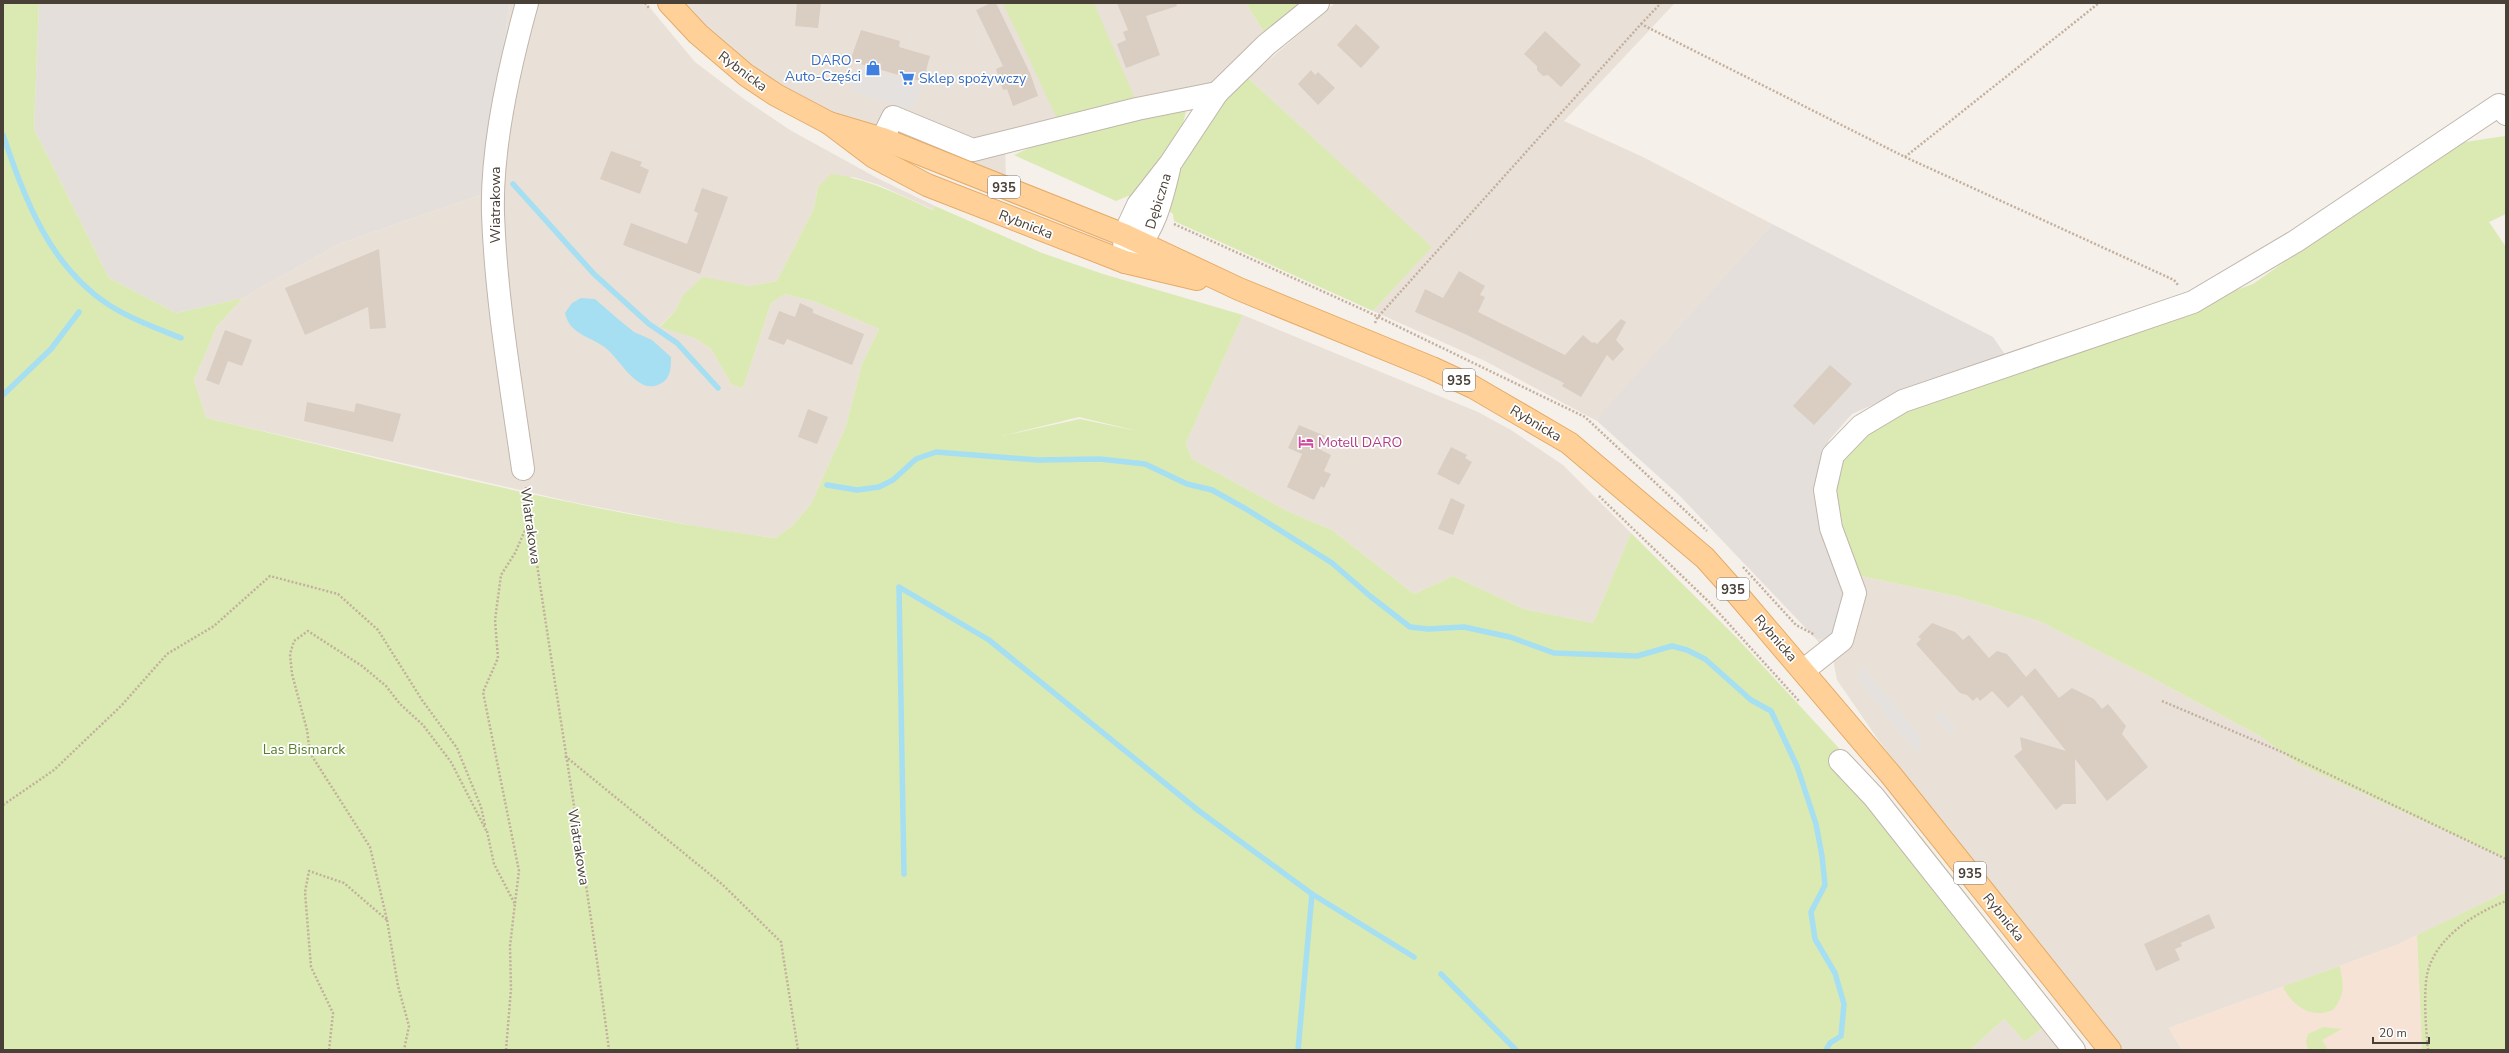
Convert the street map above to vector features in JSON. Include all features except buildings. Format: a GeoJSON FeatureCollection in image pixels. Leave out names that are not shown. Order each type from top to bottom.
{"type":"FeatureCollection","features":[{"type":"Feature","properties":{"kind":"main road","name":"Rybnicka"},"geometry":{"type":"LineString","coordinates":[[669,3],[713,48],[746,75],[776,95],[879,148],[1134,239],[1239,289],[1368,340],[1473,387],[1569,443],[1705,558],[1804,670],[2110,1050]]}},
{"type":"Feature","properties":{"kind":"main road","name":"Rybnicka"},"geometry":{"type":"LineString","coordinates":[[879,148],[927,185],[958,198],[1125,262],[1239,289]]}},
{"type":"Feature","properties":{"kind":"street","name":"Wiatrakowa"},"geometry":{"type":"LineString","coordinates":[[523,469],[498,276],[493,213],[496,145],[527,3]]}},
{"type":"Feature","properties":{"kind":"street","name":"Dębiczna"},"geometry":{"type":"LineString","coordinates":[[1125,262],[1134,239],[1150,232],[1161,204],[1170,164],[1217,93],[1266,45],[1318,3]]}},
{"type":"Feature","properties":{"kind":"street"},"geometry":{"type":"LineString","coordinates":[[879,148],[893,117],[973,150],[1137,109],[1217,93]]}},
{"type":"Feature","properties":{"kind":"street"},"geometry":{"type":"LineString","coordinates":[[1804,670],[1842,640],[1855,593],[1831,528],[1825,490],[1833,455],[1861,426],[1903,401],[2193,302],[2296,241],[2499,105],[2506,114]]}},
{"type":"Feature","properties":{"kind":"street"},"geometry":{"type":"LineString","coordinates":[[1840,761],[1874,797],[2074,1050]]}},
{"type":"Feature","properties":{"kind":"path"},"geometry":{"type":"LineString","coordinates":[[1368,340],[1378,318],[1661,3]]}},
{"type":"Feature","properties":{"kind":"path"},"geometry":{"type":"LineString","coordinates":[[1905,157],[2099,3]]}},
{"type":"Feature","properties":{"kind":"path"},"geometry":{"type":"LineString","coordinates":[[1641,24],[1905,157],[2174,280],[2193,302]]}},
{"type":"Feature","properties":{"kind":"path","name":"Wiatrakowa"},"geometry":{"type":"LineString","coordinates":[[523,469],[565,756],[597,957],[609,1050]]}},
{"type":"Feature","properties":{"kind":"path"},"geometry":{"type":"LineString","coordinates":[[1595,492],[1614,513],[1709,602],[1802,704]]}},
{"type":"Feature","properties":{"kind":"path"},"geometry":{"type":"LineString","coordinates":[[506,1050],[511,989],[510,946],[519,871],[483,692],[498,658],[495,620],[501,575],[515,553],[530,518]]}},
{"type":"Feature","properties":{"kind":"path"},"geometry":{"type":"LineString","coordinates":[[3,805],[54,770],[122,705],[167,654],[214,626],[270,576],[338,594],[378,630],[422,700],[457,748],[481,806],[494,864],[515,904]]}},
{"type":"Feature","properties":{"kind":"path"},"geometry":{"type":"LineString","coordinates":[[404,1050],[409,1026],[398,986],[387,920],[370,847],[310,754],[307,730],[292,674],[290,654],[294,640],[308,631],[362,666],[386,686],[400,704],[423,725],[451,762],[487,832]]}},
{"type":"Feature","properties":{"kind":"path"},"geometry":{"type":"LineString","coordinates":[[2162,701],[2282,752],[2506,859]]}},
{"type":"Feature","properties":{"kind":"path"},"geometry":{"type":"LineString","coordinates":[[565,756],[723,886],[781,942],[798,1050]]}},
{"type":"Feature","properties":{"kind":"path"},"geometry":{"type":"LineString","coordinates":[[330,1050],[333,1013],[311,967],[305,892],[309,871],[344,884],[387,920]]}},
{"type":"Feature","properties":{"kind":"path"},"geometry":{"type":"LineString","coordinates":[[2428,1050],[2426,981],[2435,955],[2447,938],[2458,928],[2494,906],[2506,901]]}},
{"type":"Feature","properties":{"kind":"shaded area"},"geometry":{"type":"Polygon","coordinates":[[[39,3],[510,3],[490,132],[483,194],[339,244],[243,298],[176,313],[109,278],[34,129],[39,3]]]}},
{"type":"Feature","properties":{"kind":"shaded area"},"geometry":{"type":"Polygon","coordinates":[[[510,3],[646,3],[695,62],[744,99],[790,130],[879,179],[935,206],[934,210],[879,185],[853,177],[818,187],[814,208],[777,281],[749,286],[731,283],[683,295],[675,311],[660,326],[695,338],[711,349],[732,385],[743,388],[771,303],[785,294],[816,302],[879,329],[862,364],[846,426],[811,504],[792,526],[775,538],[710,529],[572,502],[206,418],[194,380],[217,326],[243,298],[339,244],[483,194],[490,132],[510,3]]]}},
{"type":"Feature","properties":{"kind":"shaded area"},"geometry":{"type":"Polygon","coordinates":[[[683,3],[1246,3],[1267,37],[1212,89],[1005,135],[1006,182],[817,108],[760,75],[710,37],[683,3]]]}},
{"type":"Feature","properties":{"kind":"shaded area"},"geometry":{"type":"Polygon","coordinates":[[[1335,3],[1675,3],[1564,121],[1643,157],[1772,224],[1597,421],[1485,361],[1373,311],[1431,247],[1248,78],[1335,3]]]}},
{"type":"Feature","properties":{"kind":"shaded area"},"geometry":{"type":"Polygon","coordinates":[[[859,66],[922,85],[914,106],[909,109],[852,91],[859,66]]]}},
{"type":"Feature","properties":{"kind":"shaded area"},"geometry":{"type":"Polygon","coordinates":[[[1772,224],[1993,337],[2006,356],[1886,399],[1852,414],[1829,440],[1819,465],[1821,513],[1849,599],[1829,640],[1816,639],[1679,495],[1597,421],[1603,411],[1772,224]]]}},
{"type":"Feature","properties":{"kind":"shaded area"},"geometry":{"type":"Polygon","coordinates":[[[1243,315],[1478,412],[1511,430],[1563,465],[1631,533],[1593,623],[1524,609],[1453,576],[1414,594],[1332,530],[1287,511],[1192,459],[1186,443],[1243,315]]]}},
{"type":"Feature","properties":{"kind":"shaded area"},"geometry":{"type":"Polygon","coordinates":[[[1856,575],[1960,597],[2039,621],[2156,680],[2260,736],[2298,764],[2506,859],[2506,892],[2397,945],[2169,1028],[2182,1050],[2120,1050],[1879,741],[1837,680],[1833,659],[1816,639],[1829,640],[1856,575]]]}},
{"type":"Feature","properties":{"kind":"shaded area"},"geometry":{"type":"Polygon","coordinates":[[[1861,665],[1922,738],[1919,751],[1913,750],[1913,745],[1908,744],[1909,740],[1900,734],[1900,730],[1896,729],[1896,725],[1891,724],[1892,720],[1886,720],[1887,714],[1883,713],[1880,704],[1874,702],[1875,698],[1870,697],[1871,694],[1862,686],[1863,682],[1857,679],[1861,665]]]}},
{"type":"Feature","properties":{"kind":"shaded area"},"geometry":{"type":"Polygon","coordinates":[[[1941,711],[1956,729],[1950,734],[1935,717],[1941,711]]]}},
{"type":"Feature","properties":{"kind":"shaded area"},"geometry":{"type":"Polygon","coordinates":[[[2417,935],[2422,1050],[2182,1050],[2169,1028],[2397,945],[2417,935]]]}},
{"type":"Feature","properties":{"kind":"shaded area"},"geometry":{"type":"Polygon","coordinates":[[[2060,1014],[2084,1050],[1970,1050],[2004,1019],[2025,1042],[2060,1014]]]}},
{"type":"Feature","properties":{"kind":"green space","name":"Las Bismarck"},"geometry":{"type":"Polygon","coordinates":[[[3,3],[39,3],[34,129],[109,278],[176,313],[243,298],[217,326],[194,380],[206,418],[489,485],[632,515],[775,538],[792,526],[811,504],[846,426],[862,364],[879,329],[816,302],[785,294],[771,303],[743,388],[732,385],[711,349],[695,338],[660,327],[675,311],[683,295],[703,277],[749,286],[777,281],[814,208],[818,187],[831,174],[845,176],[871,184],[896,193],[933,210],[935,206],[1042,253],[1103,274],[1243,315],[1186,443],[1192,459],[1287,511],[1332,530],[1414,594],[1453,576],[1524,609],[1593,623],[1631,533],[1737,638],[1923,839],[2060,1014],[2025,1042],[2004,1019],[1970,1050],[3,1050],[3,3]],[[1079,417],[1002,436],[1080,419],[1142,432],[1079,417]]]}},
{"type":"Feature","properties":{"kind":"green space"},"geometry":{"type":"Polygon","coordinates":[[[1003,3],[1094,3],[1138,106],[1059,123],[1003,3]]]}},
{"type":"Feature","properties":{"kind":"green space"},"geometry":{"type":"Polygon","coordinates":[[[1246,3],[1307,3],[1267,37],[1246,3]]]}},
{"type":"Feature","properties":{"kind":"green space"},"geometry":{"type":"Polygon","coordinates":[[[1248,78],[1432,247],[1373,311],[1174,221],[1173,214],[1166,209],[1184,158],[1223,102],[1248,78]]]}},
{"type":"Feature","properties":{"kind":"green space"},"geometry":{"type":"Polygon","coordinates":[[[1187,107],[1181,132],[1135,198],[1128,196],[1116,201],[1014,155],[1061,134],[1187,107]]]}},
{"type":"Feature","properties":{"kind":"green space"},"geometry":{"type":"Polygon","coordinates":[[[2505,136],[2506,214],[2489,222],[2506,247],[2506,859],[2298,764],[2260,736],[2156,680],[2039,621],[1960,597],[1856,575],[1831,490],[1840,457],[1891,415],[2253,284],[2452,144],[2505,136]]]}},
{"type":"Feature","properties":{"kind":"green space"},"geometry":{"type":"Polygon","coordinates":[[[2506,892],[2506,1050],[2422,1050],[2417,935],[2506,892]]]}},
{"type":"Feature","properties":{"kind":"green space"},"geometry":{"type":"Polygon","coordinates":[[[2340,966],[2342,994],[2333,1010],[2317,1013],[2304,1010],[2293,1001],[2284,989],[2284,986],[2340,966]]]}},
{"type":"Feature","properties":{"kind":"green space"},"geometry":{"type":"Polygon","coordinates":[[[2323,1027],[2342,1029],[2322,1040],[2328,1050],[2308,1050],[2306,1041],[2308,1034],[2323,1027]]]}},
{"type":"Feature","properties":{"kind":"water"},"geometry":{"type":"Polygon","coordinates":[[[581,298],[595,299],[634,332],[652,340],[671,357],[670,369],[664,382],[651,386],[643,385],[629,374],[603,346],[575,330],[567,320],[565,313],[572,303],[581,298]]]}},
{"type":"Feature","properties":{"kind":"waterway"},"geometry":{"type":"LineString","coordinates":[[3,135],[30,207],[55,251],[70,271],[88,289],[117,310],[181,338]]}},
{"type":"Feature","properties":{"kind":"waterway"},"geometry":{"type":"LineString","coordinates":[[513,184],[594,274],[649,324],[677,343],[718,388]]}},
{"type":"Feature","properties":{"kind":"waterway"},"geometry":{"type":"LineString","coordinates":[[3,395],[51,349],[79,312]]}},
{"type":"Feature","properties":{"kind":"waterway"},"geometry":{"type":"LineString","coordinates":[[827,485],[857,490],[879,487],[893,480],[916,459],[936,452],[1038,460],[1100,459],[1145,464],[1187,484],[1212,490],[1246,509],[1332,563],[1370,596],[1410,627],[1428,629],[1464,627],[1510,637],[1554,653],[1637,656],[1672,646],[1687,650],[1705,659],[1751,700],[1771,711],[1797,766],[1816,824],[1822,856],[1825,885],[1811,912],[1815,939],[1835,973],[1844,1004],[1841,1036],[1830,1043],[1826,1050]]}},
{"type":"Feature","properties":{"kind":"waterway"},"geometry":{"type":"LineString","coordinates":[[904,874],[899,587],[989,640],[1199,811],[1312,894],[1414,957]]}},
{"type":"Feature","properties":{"kind":"waterway"},"geometry":{"type":"LineString","coordinates":[[1298,1050],[1312,894]]}},
{"type":"Feature","properties":{"kind":"waterway"},"geometry":{"type":"LineString","coordinates":[[1441,974],[1516,1050]]}},
{"type":"Feature","properties":{"kind":"place","name":"DARO - Auto-Części"},"geometry":{"type":"Point","coordinates":[873,68]}},
{"type":"Feature","properties":{"kind":"place","name":"Sklep spożywczy"},"geometry":{"type":"Point","coordinates":[907,78]}},
{"type":"Feature","properties":{"kind":"place","name":"Motell DARO"},"geometry":{"type":"Point","coordinates":[1306,442]}}]}
